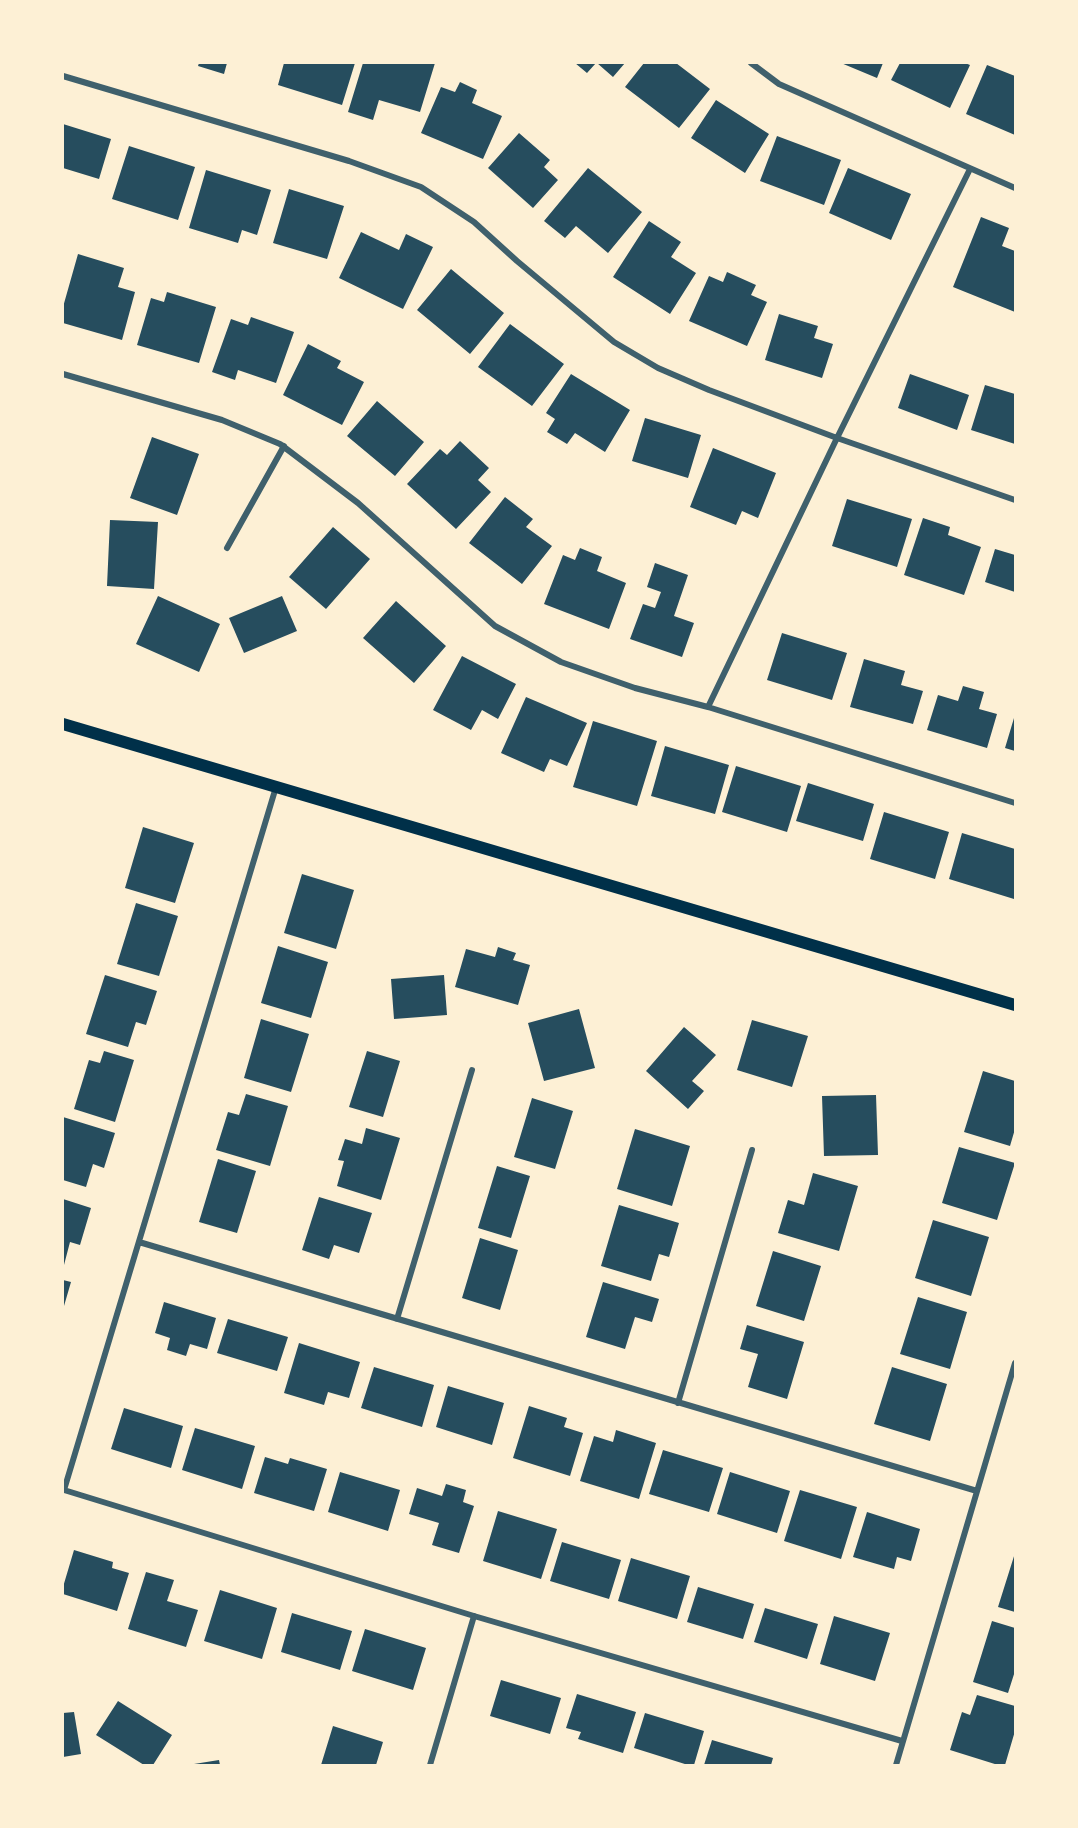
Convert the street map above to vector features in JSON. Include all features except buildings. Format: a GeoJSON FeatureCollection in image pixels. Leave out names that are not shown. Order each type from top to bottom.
{"type":"FeatureCollection","features":[{"type":"Feature","properties":{"kind":"main road"},"geometry":{"type":"LineString","coordinates":[[63,724],[1015,1005]]}},
{"type":"Feature","properties":{"kind":"street"},"geometry":{"type":"LineString","coordinates":[[751,63],[780,84],[1015,188]]}},
{"type":"Feature","properties":{"kind":"street"},"geometry":{"type":"LineString","coordinates":[[63,76],[349,161],[421,187],[474,222],[614,342],[650,363],[709,390],[837,438],[1015,500]]}},
{"type":"Feature","properties":{"kind":"street"},"geometry":{"type":"LineString","coordinates":[[708,707],[970,169]]}},
{"type":"Feature","properties":{"kind":"street"},"geometry":{"type":"LineString","coordinates":[[63,374],[222,420],[284,446],[358,503],[495,626],[561,662],[635,688],[708,707],[1015,803]]}},
{"type":"Feature","properties":{"kind":"street"},"geometry":{"type":"LineString","coordinates":[[227,548],[284,446]]}},
{"type":"Feature","properties":{"kind":"street"},"geometry":{"type":"LineString","coordinates":[[276,787],[64,1490],[474,1616],[902,1741]]}},
{"type":"Feature","properties":{"kind":"street"},"geometry":{"type":"LineString","coordinates":[[398,1319],[472,1070]]}},
{"type":"Feature","properties":{"kind":"street"},"geometry":{"type":"LineString","coordinates":[[678,1403],[752,1150]]}},
{"type":"Feature","properties":{"kind":"street"},"geometry":{"type":"LineString","coordinates":[[138,1242],[977,1491]]}},
{"type":"Feature","properties":{"kind":"street"},"geometry":{"type":"LineString","coordinates":[[896,1765],[1015,1363]]}},
{"type":"Feature","properties":{"kind":"street"},"geometry":{"type":"LineString","coordinates":[[430,1765],[474,1616]]}}]}
